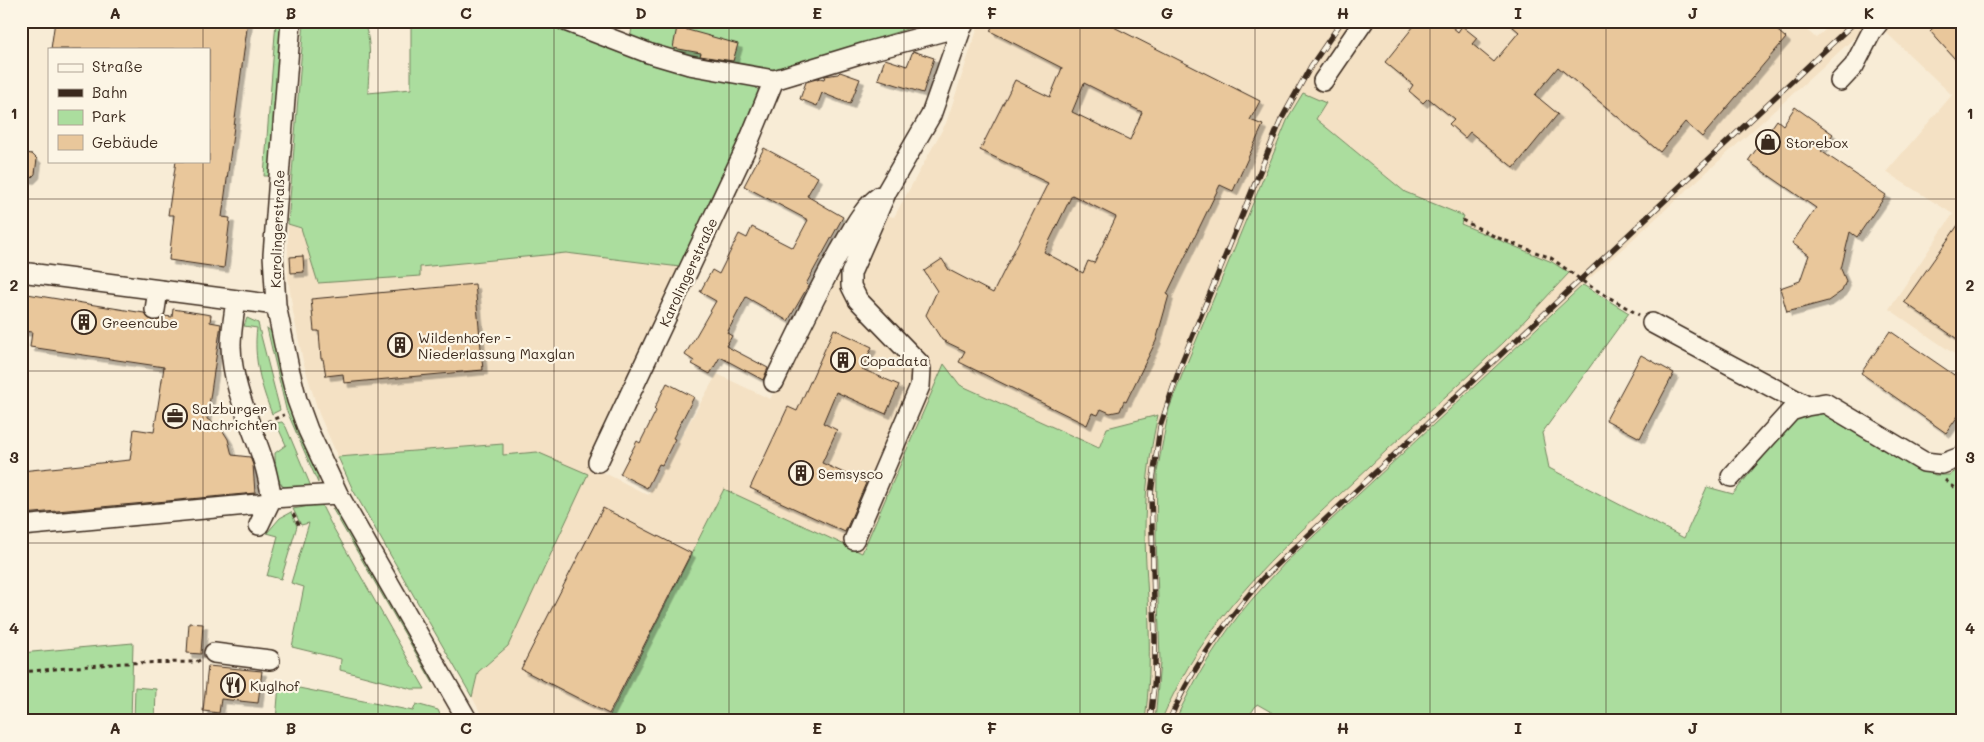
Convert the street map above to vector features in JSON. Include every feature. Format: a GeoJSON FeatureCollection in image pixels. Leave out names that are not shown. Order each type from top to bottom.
{"type":"FeatureCollection","features":[{"type":"Feature","properties":{"kind":"street","name":"Karolingerstraße"},"geometry":{"type":"LineString","coordinates":[[291,21],[273,255],[276,305],[297,400],[308,430],[338,494],[468,721]]}},
{"type":"Feature","properties":{"kind":"street"},"geometry":{"type":"LineString","coordinates":[[565,21],[689,65],[774,80],[964,23]]}},
{"type":"Feature","properties":{"kind":"street"},"geometry":{"type":"LineString","coordinates":[[1323,80],[1364,21]]}},
{"type":"Feature","properties":{"kind":"street"},"geometry":{"type":"LineString","coordinates":[[1840,80],[1854,66],[1872,31],[1880,21]]}},
{"type":"Feature","properties":{"kind":"street"},"geometry":{"type":"LineString","coordinates":[[854,540],[920,386],[921,368],[858,300],[851,286],[851,272],[888,192],[931,115],[964,23]]}},
{"type":"Feature","properties":{"kind":"street","name":"Karolingerstraße"},"geometry":{"type":"LineString","coordinates":[[598,462],[746,148],[774,80]]}},
{"type":"Feature","properties":{"kind":"street"},"geometry":{"type":"LineString","coordinates":[[774,382],[820,286],[847,239],[870,203],[888,192]]}},
{"type":"Feature","properties":{"kind":"street"},"geometry":{"type":"LineString","coordinates":[[21,272],[276,305]]}},
{"type":"Feature","properties":{"kind":"street"},"geometry":{"type":"LineString","coordinates":[[155,310],[158,290]]}},
{"type":"Feature","properties":{"kind":"street"},"geometry":{"type":"LineString","coordinates":[[236,300],[231,347],[234,368],[246,417],[263,460],[271,501],[259,525]]}},
{"type":"Feature","properties":{"kind":"street"},"geometry":{"type":"LineString","coordinates":[[1652,323],[1807,406]]}},
{"type":"Feature","properties":{"kind":"street"},"geometry":{"type":"LineString","coordinates":[[1730,477],[1791,412],[1807,406],[1825,403],[1833,406],[1924,462],[1942,464],[1963,456]]}},
{"type":"Feature","properties":{"kind":"street"},"geometry":{"type":"LineString","coordinates":[[21,526],[338,494]]}},
{"type":"Feature","properties":{"kind":"street"},"geometry":{"type":"LineString","coordinates":[[214,653],[270,660]]}},
{"type":"Feature","properties":{"kind":"path"},"geometry":{"type":"LineString","coordinates":[[1462,220],[1496,237],[1551,258],[1588,285],[1652,323]]}},
{"type":"Feature","properties":{"kind":"path"},"geometry":{"type":"LineString","coordinates":[[21,672],[123,663],[196,662],[214,653]]}},
{"type":"Feature","properties":{"kind":"shaded area"},"geometry":{"type":"Polygon","coordinates":[[[980,21],[1796,21],[1816,38],[1835,21],[1873,21],[1589,279],[1285,563],[1240,614],[1212,654],[1186,696],[1175,721],[1161,721],[1172,694],[1198,650],[1231,604],[1261,570],[1307,524],[1504,341],[1569,273],[1552,262],[1461,224],[1464,216],[1405,192],[1316,119],[1325,103],[1289,116],[1169,409],[1160,451],[1156,492],[1160,662],[1155,721],[1145,721],[1149,669],[1149,630],[1145,535],[1146,491],[1151,445],[1099,448],[960,385],[862,553],[724,490],[607,721],[485,721],[472,697],[478,672],[508,646],[524,453],[503,455],[502,444],[338,457],[319,414],[303,361],[288,277],[288,224],[420,276],[420,267],[566,253],[680,267],[589,465],[648,495],[717,374],[770,399],[871,212],[894,217],[946,123],[980,21]]]}},
{"type":"Feature","properties":{"kind":"shaded area"},"geometry":{"type":"Polygon","coordinates":[[[1874,21],[1963,21],[1963,360],[1889,309],[1953,214],[1886,172],[1952,95],[1874,21]]]}},
{"type":"Feature","properties":{"kind":"green space"},"geometry":{"type":"Polygon","coordinates":[[[276,21],[283,21],[270,176],[264,176],[276,21]]]}},
{"type":"Feature","properties":{"kind":"green space"},"geometry":{"type":"Polygon","coordinates":[[[304,21],[362,21],[366,28],[369,46],[368,93],[411,89],[411,21],[540,21],[622,49],[753,85],[760,92],[760,103],[680,267],[566,253],[420,267],[420,276],[318,283],[301,228],[288,224],[304,21]]]}},
{"type":"Feature","properties":{"kind":"green space"},"geometry":{"type":"Polygon","coordinates":[[[633,21],[932,21],[770,72],[734,70],[630,40],[633,21]]]}},
{"type":"Feature","properties":{"kind":"green space"},"geometry":{"type":"Polygon","coordinates":[[[1303,93],[1326,103],[1316,119],[1405,192],[1464,216],[1461,224],[1552,262],[1569,273],[1504,342],[1297,535],[1244,590],[1198,651],[1178,684],[1161,721],[1155,721],[1160,662],[1156,536],[1157,472],[1169,409],[1289,116],[1303,93]]]}},
{"type":"Feature","properties":{"kind":"green space"},"geometry":{"type":"Polygon","coordinates":[[[1583,285],[1629,313],[1542,433],[1549,468],[1684,538],[1707,487],[1733,494],[1797,415],[1816,411],[1833,413],[1935,475],[1950,475],[1963,466],[1963,721],[1287,721],[1257,704],[1246,721],[1175,721],[1196,679],[1221,640],[1244,608],[1285,563],[1583,285]]]}},
{"type":"Feature","properties":{"kind":"green space"},"geometry":{"type":"Polygon","coordinates":[[[247,318],[258,323],[280,410],[272,414],[264,393],[257,361],[257,328],[244,326],[247,318]]]}},
{"type":"Feature","properties":{"kind":"green space"},"geometry":{"type":"Polygon","coordinates":[[[267,328],[273,333],[301,435],[318,473],[318,483],[286,409],[267,328]]]}},
{"type":"Feature","properties":{"kind":"green space"},"geometry":{"type":"Polygon","coordinates":[[[944,364],[960,385],[1099,448],[1107,428],[1158,415],[1150,459],[1146,503],[1145,545],[1149,652],[1145,721],[607,721],[724,489],[862,553],[944,364]]]}},
{"type":"Feature","properties":{"kind":"green space"},"geometry":{"type":"Polygon","coordinates":[[[282,422],[286,427],[312,489],[292,491],[283,486],[280,481],[276,470],[275,453],[286,445],[276,423],[282,422]]]}},
{"type":"Feature","properties":{"kind":"green space"},"geometry":{"type":"Polygon","coordinates":[[[503,444],[503,455],[537,452],[588,474],[508,646],[478,672],[472,697],[353,490],[338,457],[503,444]]]}},
{"type":"Feature","properties":{"kind":"green space"},"geometry":{"type":"Polygon","coordinates":[[[321,504],[425,689],[412,689],[340,670],[341,659],[292,647],[304,587],[291,583],[309,523],[301,525],[293,509],[321,504]]]}},
{"type":"Feature","properties":{"kind":"green space"},"geometry":{"type":"Polygon","coordinates":[[[332,508],[339,513],[434,681],[433,683],[332,508]]]}},
{"type":"Feature","properties":{"kind":"green space"},"geometry":{"type":"Polygon","coordinates":[[[291,512],[297,526],[281,579],[267,576],[278,536],[267,533],[280,518],[291,512]]]}},
{"type":"Feature","properties":{"kind":"green space"},"geometry":{"type":"Polygon","coordinates":[[[133,643],[131,721],[21,721],[21,653],[133,643]]]}},
{"type":"Feature","properties":{"kind":"green space"},"geometry":{"type":"Polygon","coordinates":[[[279,684],[413,711],[416,704],[438,710],[443,721],[276,721],[279,684]]]}},
{"type":"Feature","properties":{"kind":"green space"},"geometry":{"type":"Polygon","coordinates":[[[135,687],[156,689],[155,721],[134,721],[135,687]]]}},
{"type":"Feature","properties":{"kind":"building"},"geometry":{"type":"Polygon","coordinates":[[[55,21],[86,21],[115,25],[115,21],[248,21],[222,217],[230,218],[224,268],[169,260],[174,215],[168,215],[176,162],[210,162],[210,48],[51,48],[55,21]]]}},
{"type":"Feature","properties":{"kind":"building"},"geometry":{"type":"Polygon","coordinates":[[[995,21],[1102,21],[1260,101],[1250,120],[1263,125],[1233,191],[1220,185],[1167,294],[1169,295],[1156,341],[1126,402],[1124,401],[1120,411],[1110,413],[1101,409],[1098,415],[1092,413],[1087,425],[959,362],[965,351],[942,340],[926,315],[937,291],[924,271],[942,259],[949,270],[993,293],[1048,183],[980,150],[1015,80],[1050,97],[1062,68],[990,31],[995,21]],[[1084,83],[1072,112],[1130,140],[1142,112],[1084,83]],[[1072,195],[1044,252],[1083,273],[1088,261],[1094,263],[1116,217],[1072,195]]]}},
{"type":"Feature","properties":{"kind":"building"},"geometry":{"type":"Polygon","coordinates":[[[1418,21],[1445,21],[1458,32],[1462,26],[1477,38],[1472,44],[1494,62],[1519,32],[1506,21],[1766,21],[1786,38],[1702,137],[1685,122],[1660,152],[1558,67],[1535,95],[1558,114],[1514,168],[1470,132],[1465,138],[1449,124],[1454,119],[1428,98],[1423,103],[1409,91],[1413,85],[1385,62],[1418,21]]]}},
{"type":"Feature","properties":{"kind":"building"},"geometry":{"type":"Polygon","coordinates":[[[1940,21],[1963,21],[1963,68],[1930,31],[1940,21]]]}},
{"type":"Feature","properties":{"kind":"building"},"geometry":{"type":"Polygon","coordinates":[[[677,27],[738,44],[733,61],[700,56],[701,53],[673,48],[677,27]]]}},
{"type":"Feature","properties":{"kind":"building"},"geometry":{"type":"Polygon","coordinates":[[[913,51],[934,58],[923,93],[878,79],[885,59],[907,66],[913,51]]]}},
{"type":"Feature","properties":{"kind":"building"},"geometry":{"type":"Polygon","coordinates":[[[840,72],[860,79],[850,104],[822,93],[817,106],[800,99],[806,82],[820,78],[824,79],[825,76],[840,72]]]}},
{"type":"Feature","properties":{"kind":"building"},"geometry":{"type":"Polygon","coordinates":[[[1795,107],[1833,134],[1821,151],[1886,195],[1857,237],[1850,232],[1841,269],[1846,281],[1842,291],[1828,301],[1787,312],[1780,288],[1800,281],[1809,255],[1792,243],[1816,208],[1748,161],[1777,120],[1783,125],[1795,107]]]}},
{"type":"Feature","properties":{"kind":"building"},"geometry":{"type":"Polygon","coordinates":[[[764,148],[818,177],[807,196],[843,217],[788,321],[746,297],[727,333],[732,336],[726,346],[768,368],[763,380],[720,357],[710,374],[692,364],[694,361],[685,355],[716,301],[700,292],[712,270],[719,274],[739,234],[747,238],[752,227],[793,248],[808,220],[744,186],[764,148]]]}},
{"type":"Feature","properties":{"kind":"building"},"geometry":{"type":"Polygon","coordinates":[[[21,152],[32,154],[37,159],[35,174],[30,179],[21,178],[21,152]]]}},
{"type":"Feature","properties":{"kind":"building"},"geometry":{"type":"Polygon","coordinates":[[[1963,218],[1963,343],[1904,302],[1963,218]]]}},
{"type":"Feature","properties":{"kind":"building"},"geometry":{"type":"Polygon","coordinates":[[[303,256],[304,272],[291,273],[290,257],[303,256]]]}},
{"type":"Feature","properties":{"kind":"building","name":"Wildenhofer - Niederlassung Maxglan"},"geometry":{"type":"Polygon","coordinates":[[[475,284],[483,370],[344,383],[343,374],[326,376],[323,359],[321,359],[319,331],[314,331],[311,299],[475,284]]]}},
{"type":"Feature","properties":{"kind":"building","name":"Salzburger Nachrichten"},"geometry":{"type":"Polygon","coordinates":[[[21,293],[144,313],[154,321],[160,320],[164,316],[172,317],[173,309],[211,315],[210,322],[221,324],[207,419],[221,428],[228,439],[232,455],[250,457],[253,465],[255,493],[24,514],[24,509],[21,510],[21,471],[130,460],[134,429],[154,432],[164,367],[30,347],[32,332],[21,331],[21,293]]]}},
{"type":"Feature","properties":{"kind":"building","name":"Semsysco"},"geometry":{"type":"Polygon","coordinates":[[[834,329],[872,347],[862,369],[899,385],[886,414],[836,392],[823,423],[837,430],[822,463],[866,483],[845,532],[750,488],[788,407],[797,411],[834,329]]]}},
{"type":"Feature","properties":{"kind":"building"},"geometry":{"type":"Polygon","coordinates":[[[1890,331],[1963,381],[1963,409],[1946,433],[1861,373],[1890,331]]]}},
{"type":"Feature","properties":{"kind":"building"},"geometry":{"type":"Polygon","coordinates":[[[1641,355],[1674,373],[1640,438],[1606,420],[1641,355]]]}},
{"type":"Feature","properties":{"kind":"building"},"geometry":{"type":"Polygon","coordinates":[[[667,383],[694,397],[673,438],[675,439],[662,465],[659,464],[647,488],[620,474],[637,441],[640,443],[667,383]]]}},
{"type":"Feature","properties":{"kind":"building"},"geometry":{"type":"Polygon","coordinates":[[[603,508],[691,553],[609,714],[521,669],[603,508]]]}},
{"type":"Feature","properties":{"kind":"building"},"geometry":{"type":"Polygon","coordinates":[[[189,623],[203,624],[201,654],[187,653],[189,623]]]}},
{"type":"Feature","properties":{"kind":"building","name":"Kuglhof"},"geometry":{"type":"Polygon","coordinates":[[[208,666],[262,671],[258,703],[221,699],[219,713],[203,711],[208,666]]]}},
{"type":"Feature","properties":{"kind":"railway"},"geometry":{"type":"LineString","coordinates":[[1150,721],[1155,677],[1151,493],[1160,427],[1181,364],[1281,120],[1311,66],[1342,21]]}},
{"type":"Feature","properties":{"kind":"railway"},"geometry":{"type":"LineString","coordinates":[[1169,721],[1188,682],[1210,646],[1263,578],[1856,21]]}},
{"type":"Feature","properties":{"kind":"place","name":"Storebox"},"geometry":{"type":"Point","coordinates":[1768,142]}},
{"type":"Feature","properties":{"kind":"place","name":"Greencube"},"geometry":{"type":"Point","coordinates":[84,322]}},
{"type":"Feature","properties":{"kind":"place","name":"Wildenhofer - Niederlassung Maxglan"},"geometry":{"type":"Point","coordinates":[400,345]}},
{"type":"Feature","properties":{"kind":"place","name":"Copadata"},"geometry":{"type":"Point","coordinates":[843,360]}},
{"type":"Feature","properties":{"kind":"place","name":"Salzburger Nachrichten"},"geometry":{"type":"Point","coordinates":[175,416]}},
{"type":"Feature","properties":{"kind":"place","name":"Semsysco"},"geometry":{"type":"Point","coordinates":[801,473]}},
{"type":"Feature","properties":{"kind":"place","name":"Kuglhof"},"geometry":{"type":"Point","coordinates":[233,685]}}]}
